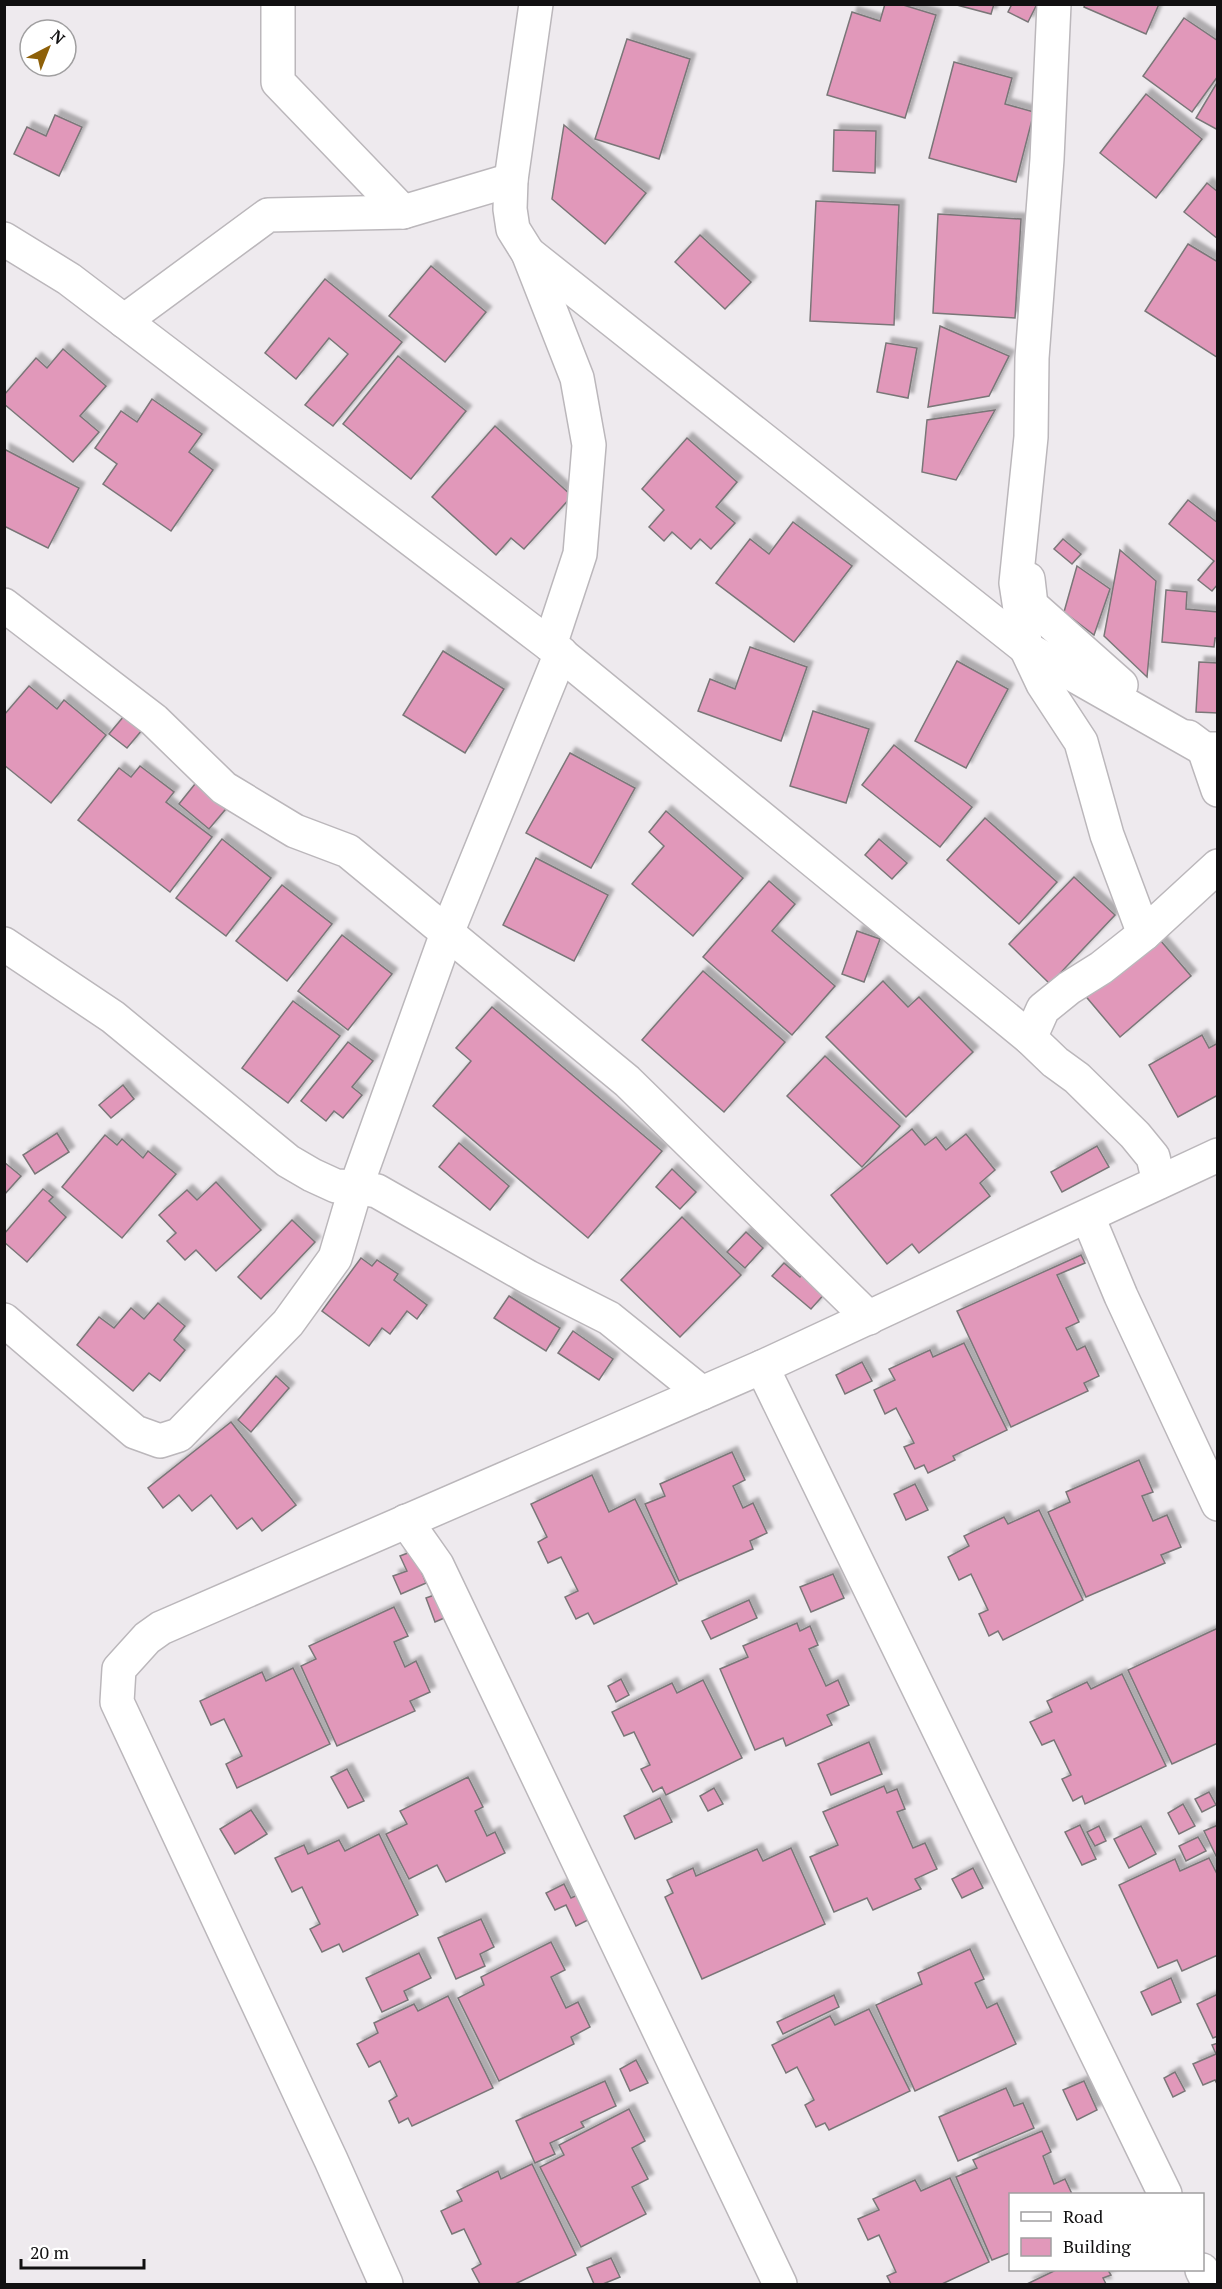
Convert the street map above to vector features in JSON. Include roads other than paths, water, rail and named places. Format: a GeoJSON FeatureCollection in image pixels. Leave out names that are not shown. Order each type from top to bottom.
{"type":"FeatureCollection","features":[{"type":"Feature","properties":{"kind":"street"},"geometry":{"type":"LineString","coordinates":[[278,4],[278,82],[403,213]]}},
{"type":"Feature","properties":{"kind":"street"},"geometry":{"type":"LineString","coordinates":[[4,1320],[135,1432],[160,1441],[179,1435],[288,1323],[335,1258],[356,1187],[447,933],[556,649],[580,554],[589,445],[577,378],[528,253],[513,229],[510,209],[536,4]]}},
{"type":"Feature","properties":{"kind":"street"},"geometry":{"type":"LineString","coordinates":[[1054,4],[1047,159],[1032,358],[1031,437],[1016,583],[1026,648],[1043,684],[1081,742],[1107,835],[1143,934]]}},
{"type":"Feature","properties":{"kind":"street"},"geometry":{"type":"LineString","coordinates":[[124,321],[268,215],[403,213],[512,180]]}},
{"type":"Feature","properties":{"kind":"street"},"geometry":{"type":"LineString","coordinates":[[4,239],[69,279],[556,649],[1030,1038],[1054,1062],[1077,1078],[1135,1135],[1153,1157],[1159,1182]]}},
{"type":"Feature","properties":{"kind":"street"},"geometry":{"type":"LineString","coordinates":[[528,253],[1026,648],[1211,749]]}},
{"type":"Feature","properties":{"kind":"street"},"geometry":{"type":"LineString","coordinates":[[1021,520],[1031,605],[1106,674],[1211,749],[1218,790]]}},
{"type":"Feature","properties":{"kind":"street"},"geometry":{"type":"LineString","coordinates":[[4,605],[154,720],[224,788],[295,831],[348,851],[627,1081],[869,1318]]}},
{"type":"Feature","properties":{"kind":"street"},"geometry":{"type":"LineString","coordinates":[[1030,1038],[1043,1009],[1069,988],[1101,968],[1143,934],[1218,866]]}},
{"type":"Feature","properties":{"kind":"street"},"geometry":{"type":"LineString","coordinates":[[4,944],[113,1017],[288,1161],[312,1176],[336,1186],[377,1191],[528,1277],[609,1318],[702,1393]]}},
{"type":"Feature","properties":{"kind":"street"},"geometry":{"type":"LineString","coordinates":[[386,2284],[331,2160],[117,1702],[119,1669],[147,1638],[161,1628],[762,1367],[1218,1155]]}},
{"type":"Feature","properties":{"kind":"street"},"geometry":{"type":"LineString","coordinates":[[1088,1217],[1121,1296],[1218,1504]]}},
{"type":"Feature","properties":{"kind":"street"},"geometry":{"type":"LineString","coordinates":[[762,1367],[1165,2193]]}},
{"type":"Feature","properties":{"kind":"street"},"geometry":{"type":"LineString","coordinates":[[406,1521],[437,1565],[780,2284]]}}]}
